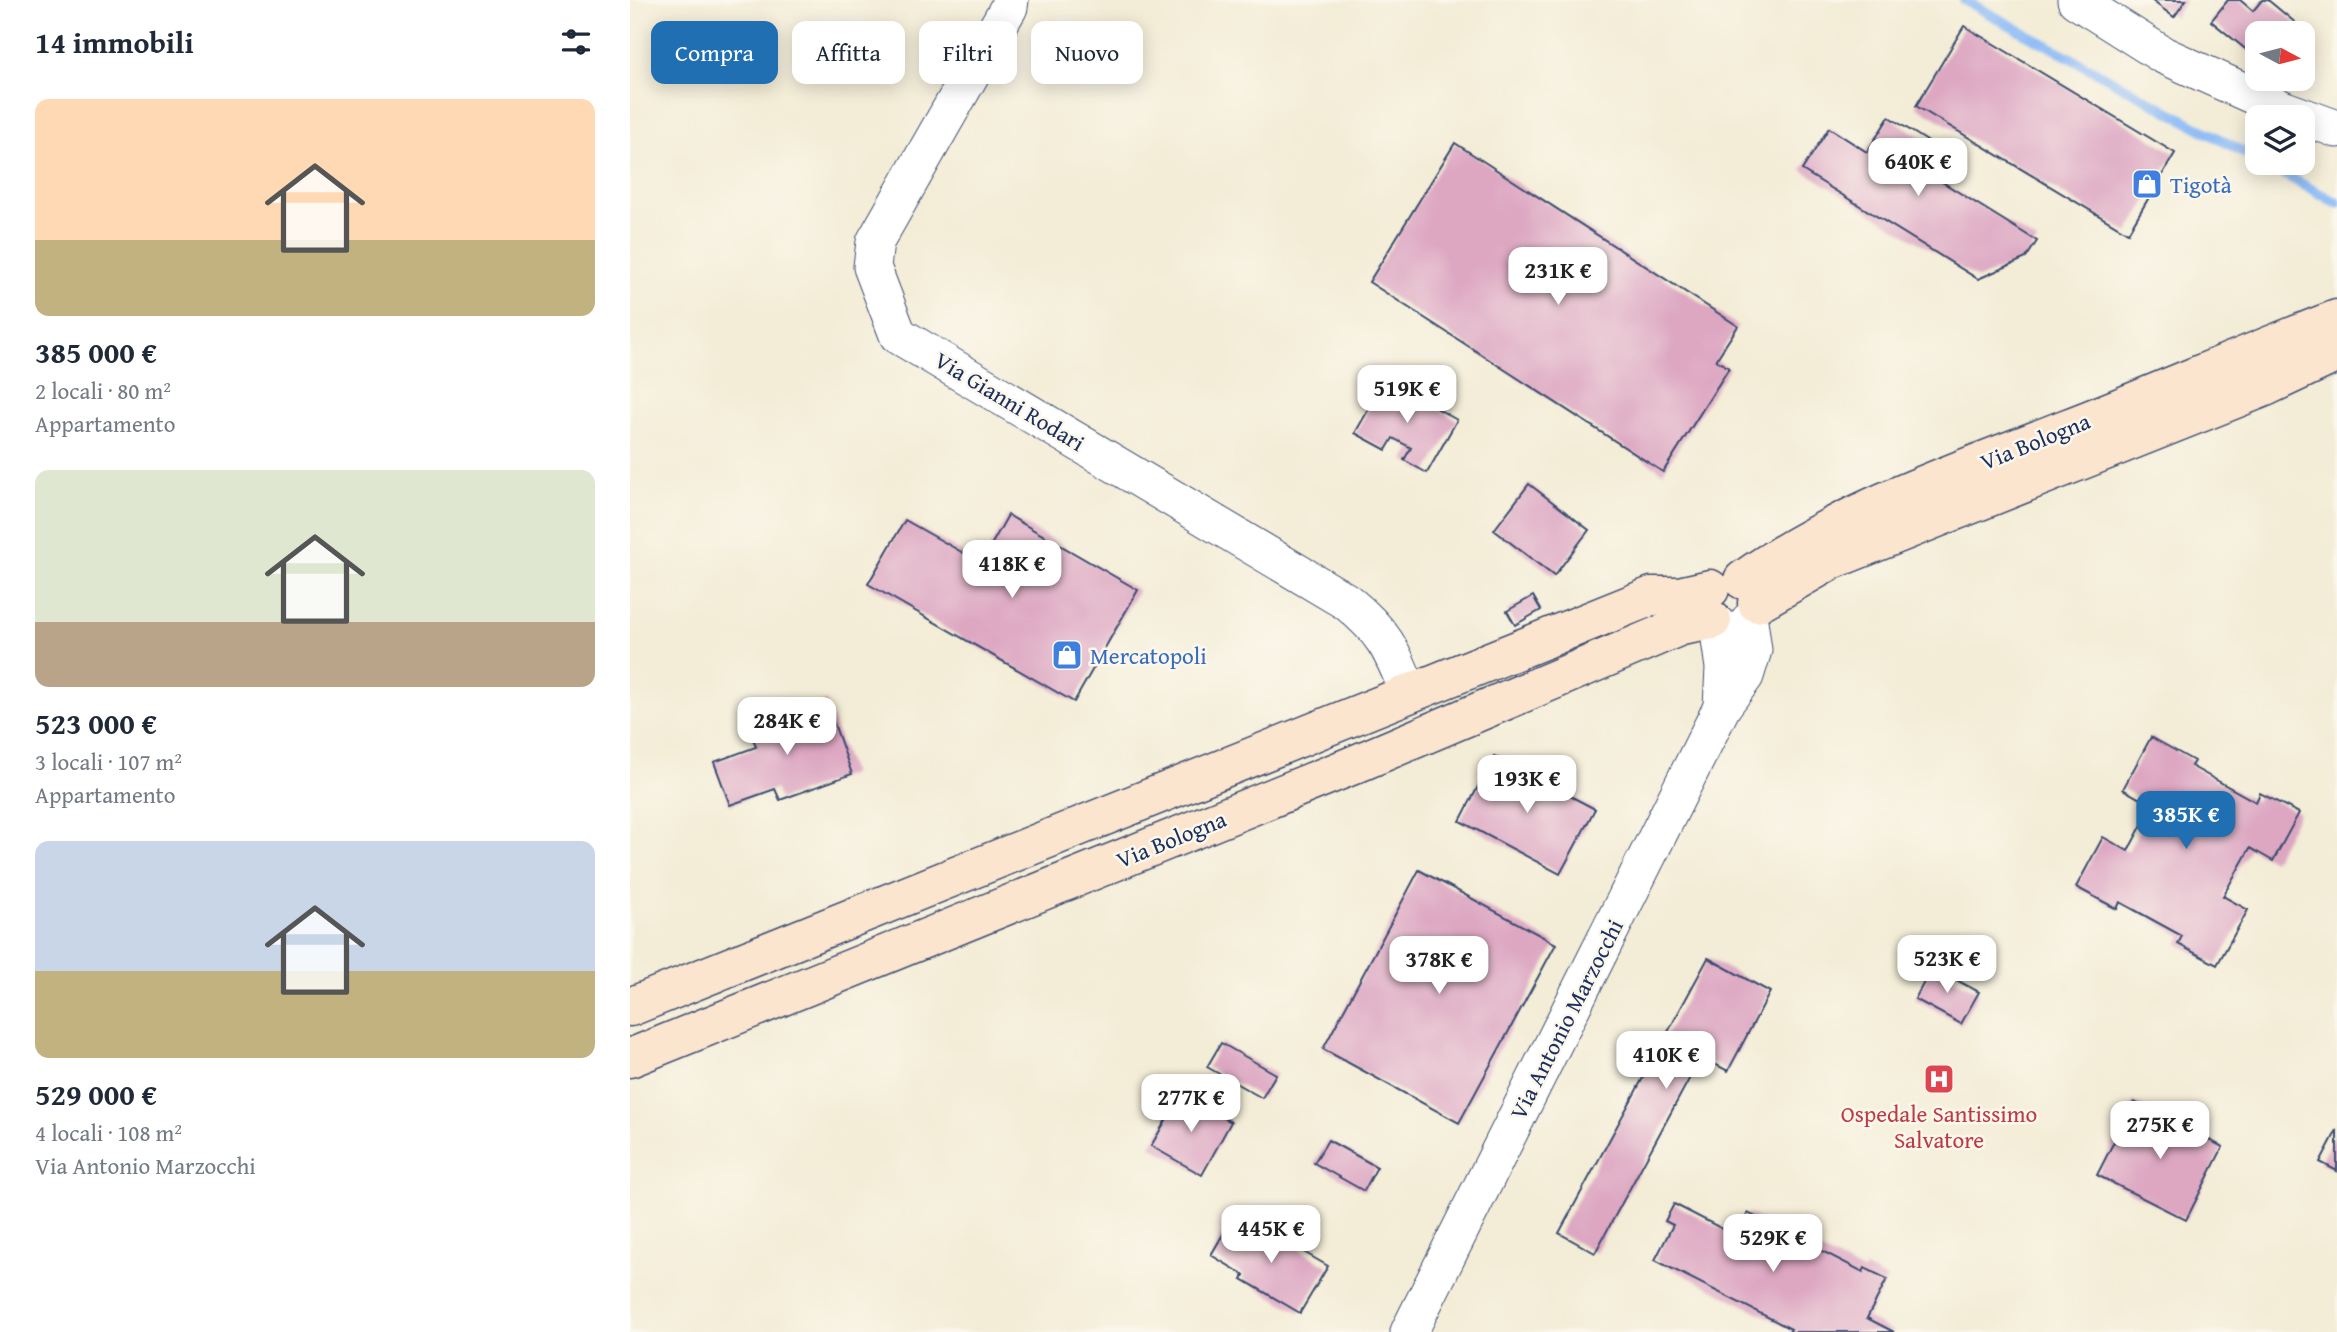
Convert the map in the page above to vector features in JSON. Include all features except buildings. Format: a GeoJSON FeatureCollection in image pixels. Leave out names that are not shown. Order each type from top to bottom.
{"type":"FeatureCollection","features":[{"type":"Feature","properties":{"kind":"main road","name":"Via Bologna"},"geometry":{"type":"LineString","coordinates":[[1731,606],[1771,560],[1820,531],[1900,495],[2229,360],[2331,333]]}},
{"type":"Feature","properties":{"kind":"main road","name":"Via Bologna"},"geometry":{"type":"LineString","coordinates":[[630,1058],[1338,771],[1832,561],[2265,387],[2331,333]]}},
{"type":"Feature","properties":{"kind":"main road","name":"Via Bologna"},"geometry":{"type":"LineString","coordinates":[[630,1007],[1652,596],[1679,596],[1731,606]]}},
{"type":"Feature","properties":{"kind":"street","name":"Via Gianni Rodari"},"geometry":{"type":"LineString","coordinates":[[1010,0],[1009,7],[875,242],[872,267],[898,335],[1347,602],[1370,621],[1388,644],[1409,693]]}},
{"type":"Feature","properties":{"kind":"street"},"geometry":{"type":"LineString","coordinates":[[2076,0],[2163,55],[2285,110],[2337,129]]}},
{"type":"Feature","properties":{"kind":"street"},"geometry":{"type":"LineString","coordinates":[[2082,422],[2103,427],[2180,400],[2213,407]]}},
{"type":"Feature","properties":{"kind":"street","name":"Via Antonio Marzocchi"},"geometry":{"type":"LineString","coordinates":[[1409,1332],[1722,707],[1745,676],[1753,650],[1731,606]]}},
{"type":"Feature","properties":{"kind":"waterway"},"geometry":{"type":"LineString","coordinates":[[1964,0],[2245,153]]}},
{"type":"Feature","properties":{"kind":"waterway"},"geometry":{"type":"LineString","coordinates":[[2285,175],[2337,203]]}},
{"type":"Feature","properties":{"kind":"place","name":"Tigotà"},"geometry":{"type":"Point","coordinates":[2147,184]}},
{"type":"Feature","properties":{"kind":"place","name":"Mercatopoli"},"geometry":{"type":"Point","coordinates":[1067,655]}},
{"type":"Feature","properties":{"kind":"place","name":"Ospedale Santissimo Salvatore"},"geometry":{"type":"Point","coordinates":[1939,1079]}}]}
